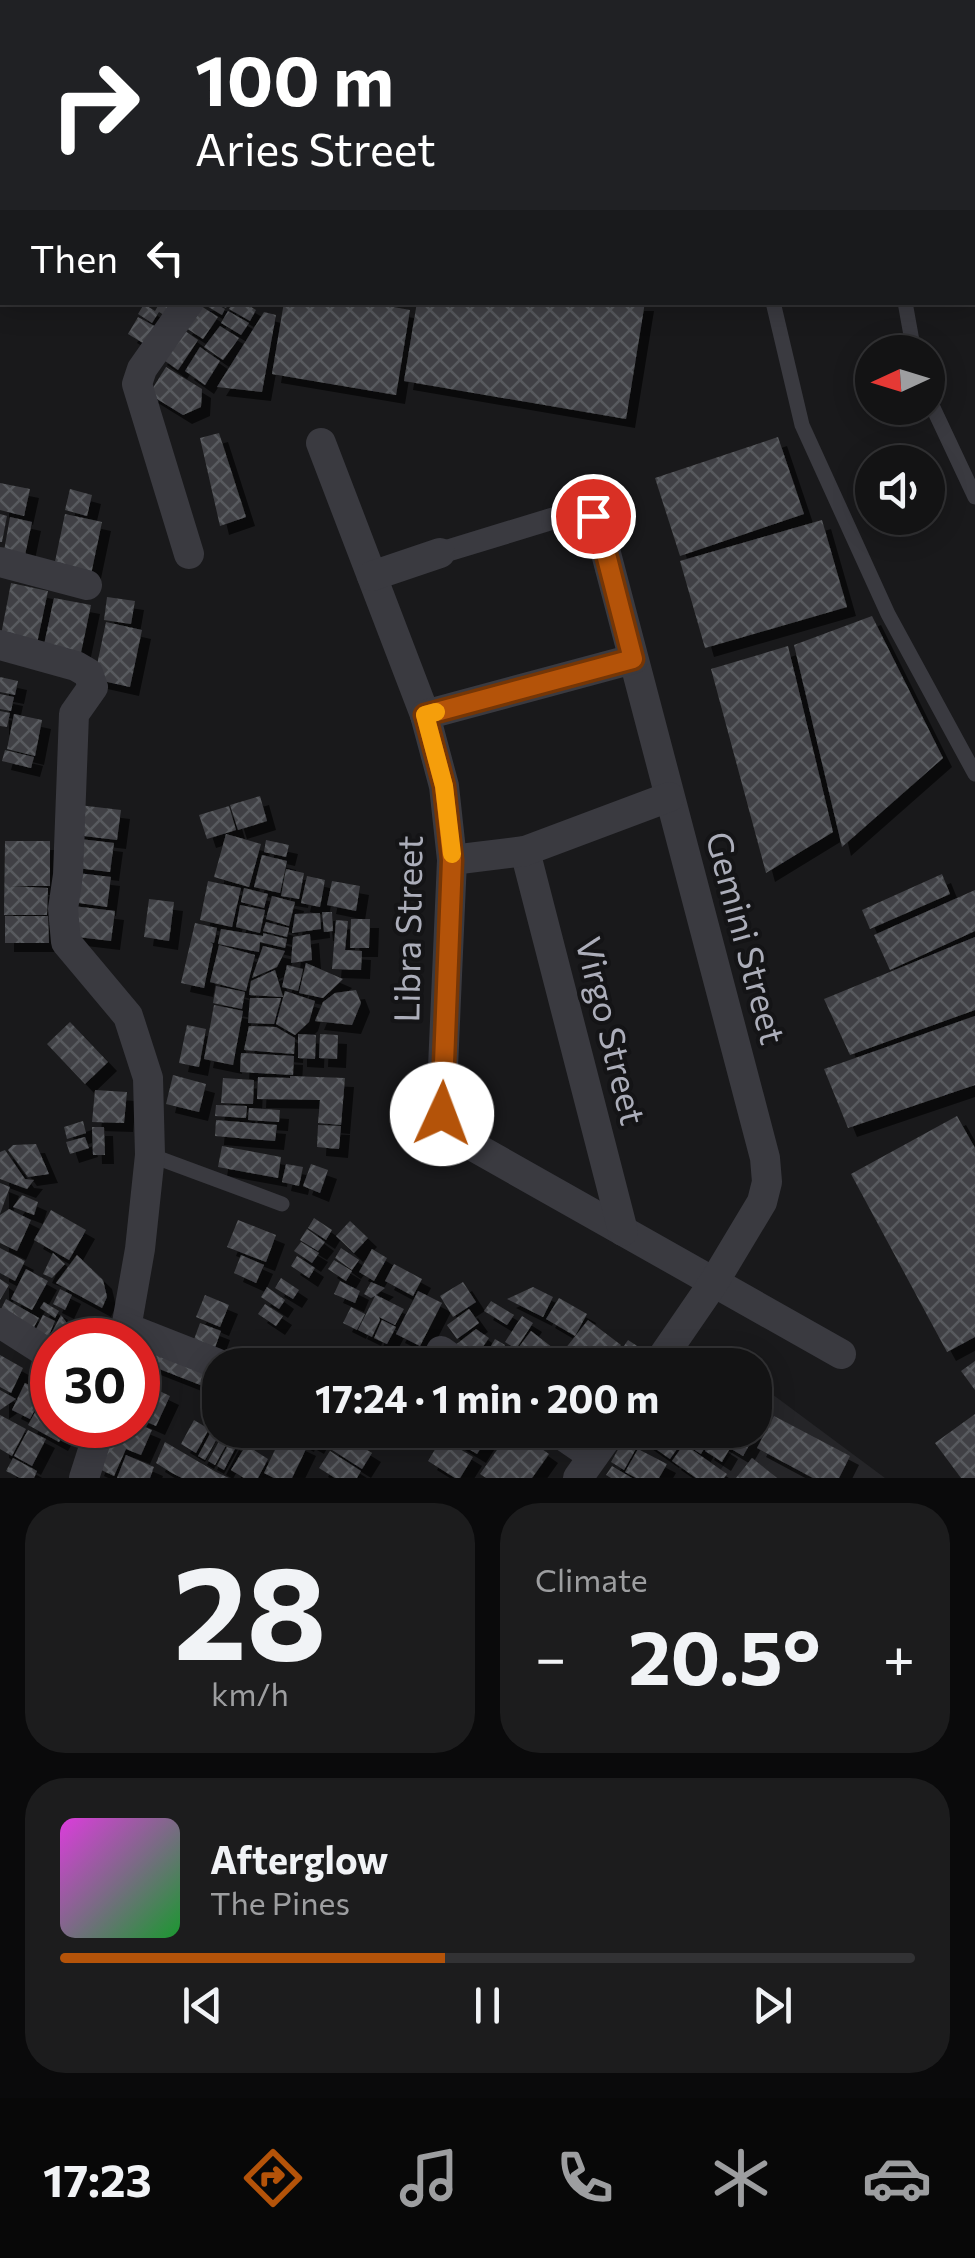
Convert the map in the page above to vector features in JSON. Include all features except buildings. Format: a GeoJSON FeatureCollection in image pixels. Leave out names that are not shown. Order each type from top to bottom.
{"type":"FeatureCollection","features":[{"type":"Feature","properties":{"kind":"street"},"geometry":{"type":"LineString","coordinates":[[187,305],[142,369],[138,384],[189,554]]}},
{"type":"Feature","properties":{"kind":"street","name":"Libra Street"},"geometry":{"type":"LineString","coordinates":[[321,444],[425,715],[444,786],[452,860],[442,1114],[447,1128],[714,1282]]}},
{"type":"Feature","properties":{"kind":"street"},"geometry":{"type":"LineString","coordinates":[[372,576],[571,512],[586,512]]}},
{"type":"Feature","properties":{"kind":"street","name":"Gemini Street"},"geometry":{"type":"LineString","coordinates":[[586,512],[598,523],[765,1158],[767,1182],[762,1202],[714,1282],[668,1348]]}},
{"type":"Feature","properties":{"kind":"street"},"geometry":{"type":"LineString","coordinates":[[0,562],[87,585]]}},
{"type":"Feature","properties":{"kind":"street"},"geometry":{"type":"LineString","coordinates":[[0,646],[76,666],[88,673],[94,687],[74,714],[64,909],[66,942],[128,1016],[148,1078],[150,1155],[129,1318]]}},
{"type":"Feature","properties":{"kind":"street"},"geometry":{"type":"LineString","coordinates":[[425,715],[633,659]]}},
{"type":"Feature","properties":{"kind":"street"},"geometry":{"type":"LineString","coordinates":[[452,860],[525,850],[669,796]]}},
{"type":"Feature","properties":{"kind":"street","name":"Virgo Street"},"geometry":{"type":"LineString","coordinates":[[525,850],[623,1231]]}},
{"type":"Feature","properties":{"kind":"street"},"geometry":{"type":"LineString","coordinates":[[714,1282],[841,1354]]}},
{"type":"Feature","properties":{"kind":"street"},"geometry":{"type":"LineString","coordinates":[[0,1323],[30,1342]]}},
{"type":"Feature","properties":{"kind":"street"},"geometry":{"type":"LineString","coordinates":[[160,1345],[202,1358]]}},
{"type":"Feature","properties":{"kind":"street"},"geometry":{"type":"LineString","coordinates":[[84,1478],[94,1448]]}},
{"type":"Feature","properties":{"kind":"lane"},"geometry":{"type":"LineString","coordinates":[[774,305],[802,425],[888,614],[975,774]]}},
{"type":"Feature","properties":{"kind":"lane"},"geometry":{"type":"LineString","coordinates":[[906,305],[911,335]]}},
{"type":"Feature","properties":{"kind":"lane"},"geometry":{"type":"LineString","coordinates":[[941,425],[975,497]]}},
{"type":"Feature","properties":{"kind":"lane"},"geometry":{"type":"LineString","coordinates":[[150,1155],[282,1204]]}},
{"type":"Feature","properties":{"kind":"shaded area"},"geometry":{"type":"Polygon","coordinates":[[[772,1394],[885,1478],[715,1478],[735,1448],[772,1448],[772,1394]]]}},
{"type":"Feature","properties":{"kind":"slow traffic"},"geometry":{"type":"LineString","coordinates":[[436,712],[425,715],[444,786],[452,854]]}},
{"type":"Feature","properties":{"kind":"route"},"geometry":{"type":"LineString","coordinates":[[442,1114],[452,860],[444,786],[425,715],[633,659],[593,516]]}}]}
